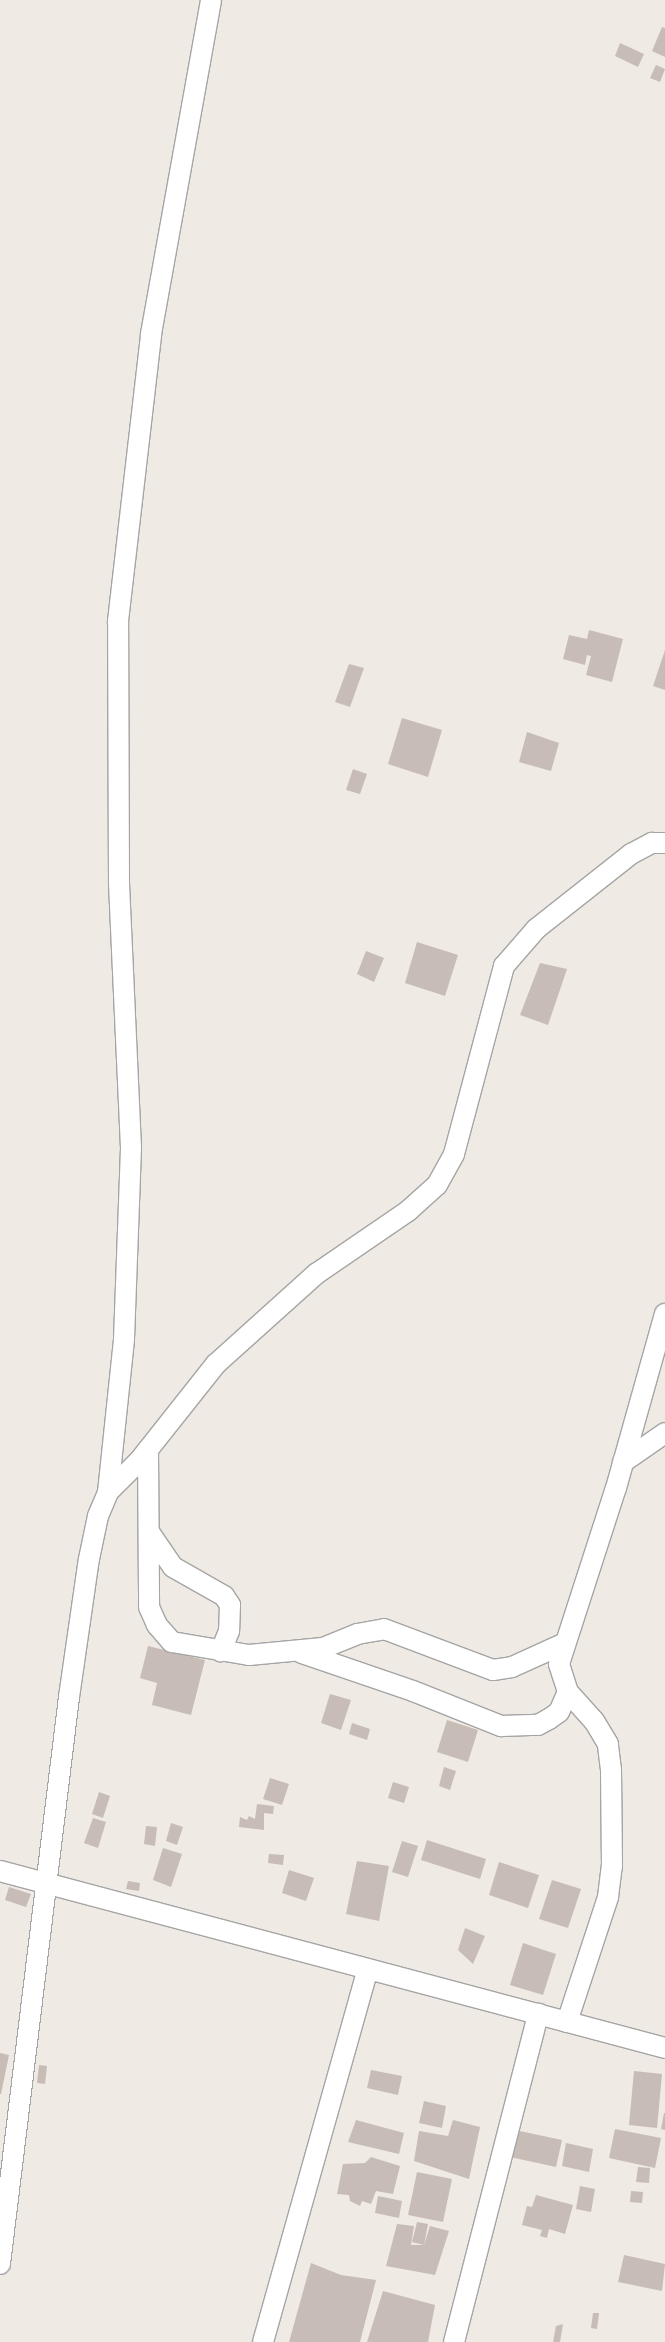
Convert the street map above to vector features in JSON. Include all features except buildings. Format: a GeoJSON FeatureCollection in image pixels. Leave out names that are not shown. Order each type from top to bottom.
{"type":"FeatureCollection","features":[{"type":"Feature","properties":{"kind":"street"},"geometry":{"type":"LineString","coordinates":[[0,2264],[46,1883],[88,1559],[98,1516],[108,1492],[124,1339],[131,1148],[119,882],[118,621],[151,334],[212,0]]}},
{"type":"Feature","properties":{"kind":"street"},"geometry":{"type":"LineString","coordinates":[[108,1492],[148,1450],[216,1364],[316,1274],[408,1211],[437,1186],[454,1154],[504,966],[536,929],[631,854],[652,843],[665,843]]}},
{"type":"Feature","properties":{"kind":"street"},"geometry":{"type":"LineString","coordinates":[[567,2022],[608,1897],[612,1866],[608,1744],[594,1721],[568,1692],[559,1664],[623,1462],[665,1314]]}},
{"type":"Feature","properties":{"kind":"street"},"geometry":{"type":"LineString","coordinates":[[623,1462],[665,1434]]}},
{"type":"Feature","properties":{"kind":"street"},"geometry":{"type":"LineString","coordinates":[[148,1450],[149,1607],[157,1626],[172,1642],[249,1655],[323,1648],[357,1634],[384,1629],[493,1670],[512,1667],[565,1644]]}},
{"type":"Feature","properties":{"kind":"street"},"geometry":{"type":"LineString","coordinates":[[149,1532],[173,1568],[227,1600],[230,1615],[229,1631],[221,1651]]}},
{"type":"Feature","properties":{"kind":"street"},"geometry":{"type":"LineString","coordinates":[[296,1651],[413,1691],[501,1726],[538,1725],[559,1712],[568,1692]]}},
{"type":"Feature","properties":{"kind":"street"},"geometry":{"type":"LineString","coordinates":[[0,1871],[665,2048]]}},
{"type":"Feature","properties":{"kind":"street"},"geometry":{"type":"LineString","coordinates":[[264,2342],[368,1969]]}},
{"type":"Feature","properties":{"kind":"street"},"geometry":{"type":"LineString","coordinates":[[454,2342],[538,2014]]}}]}
